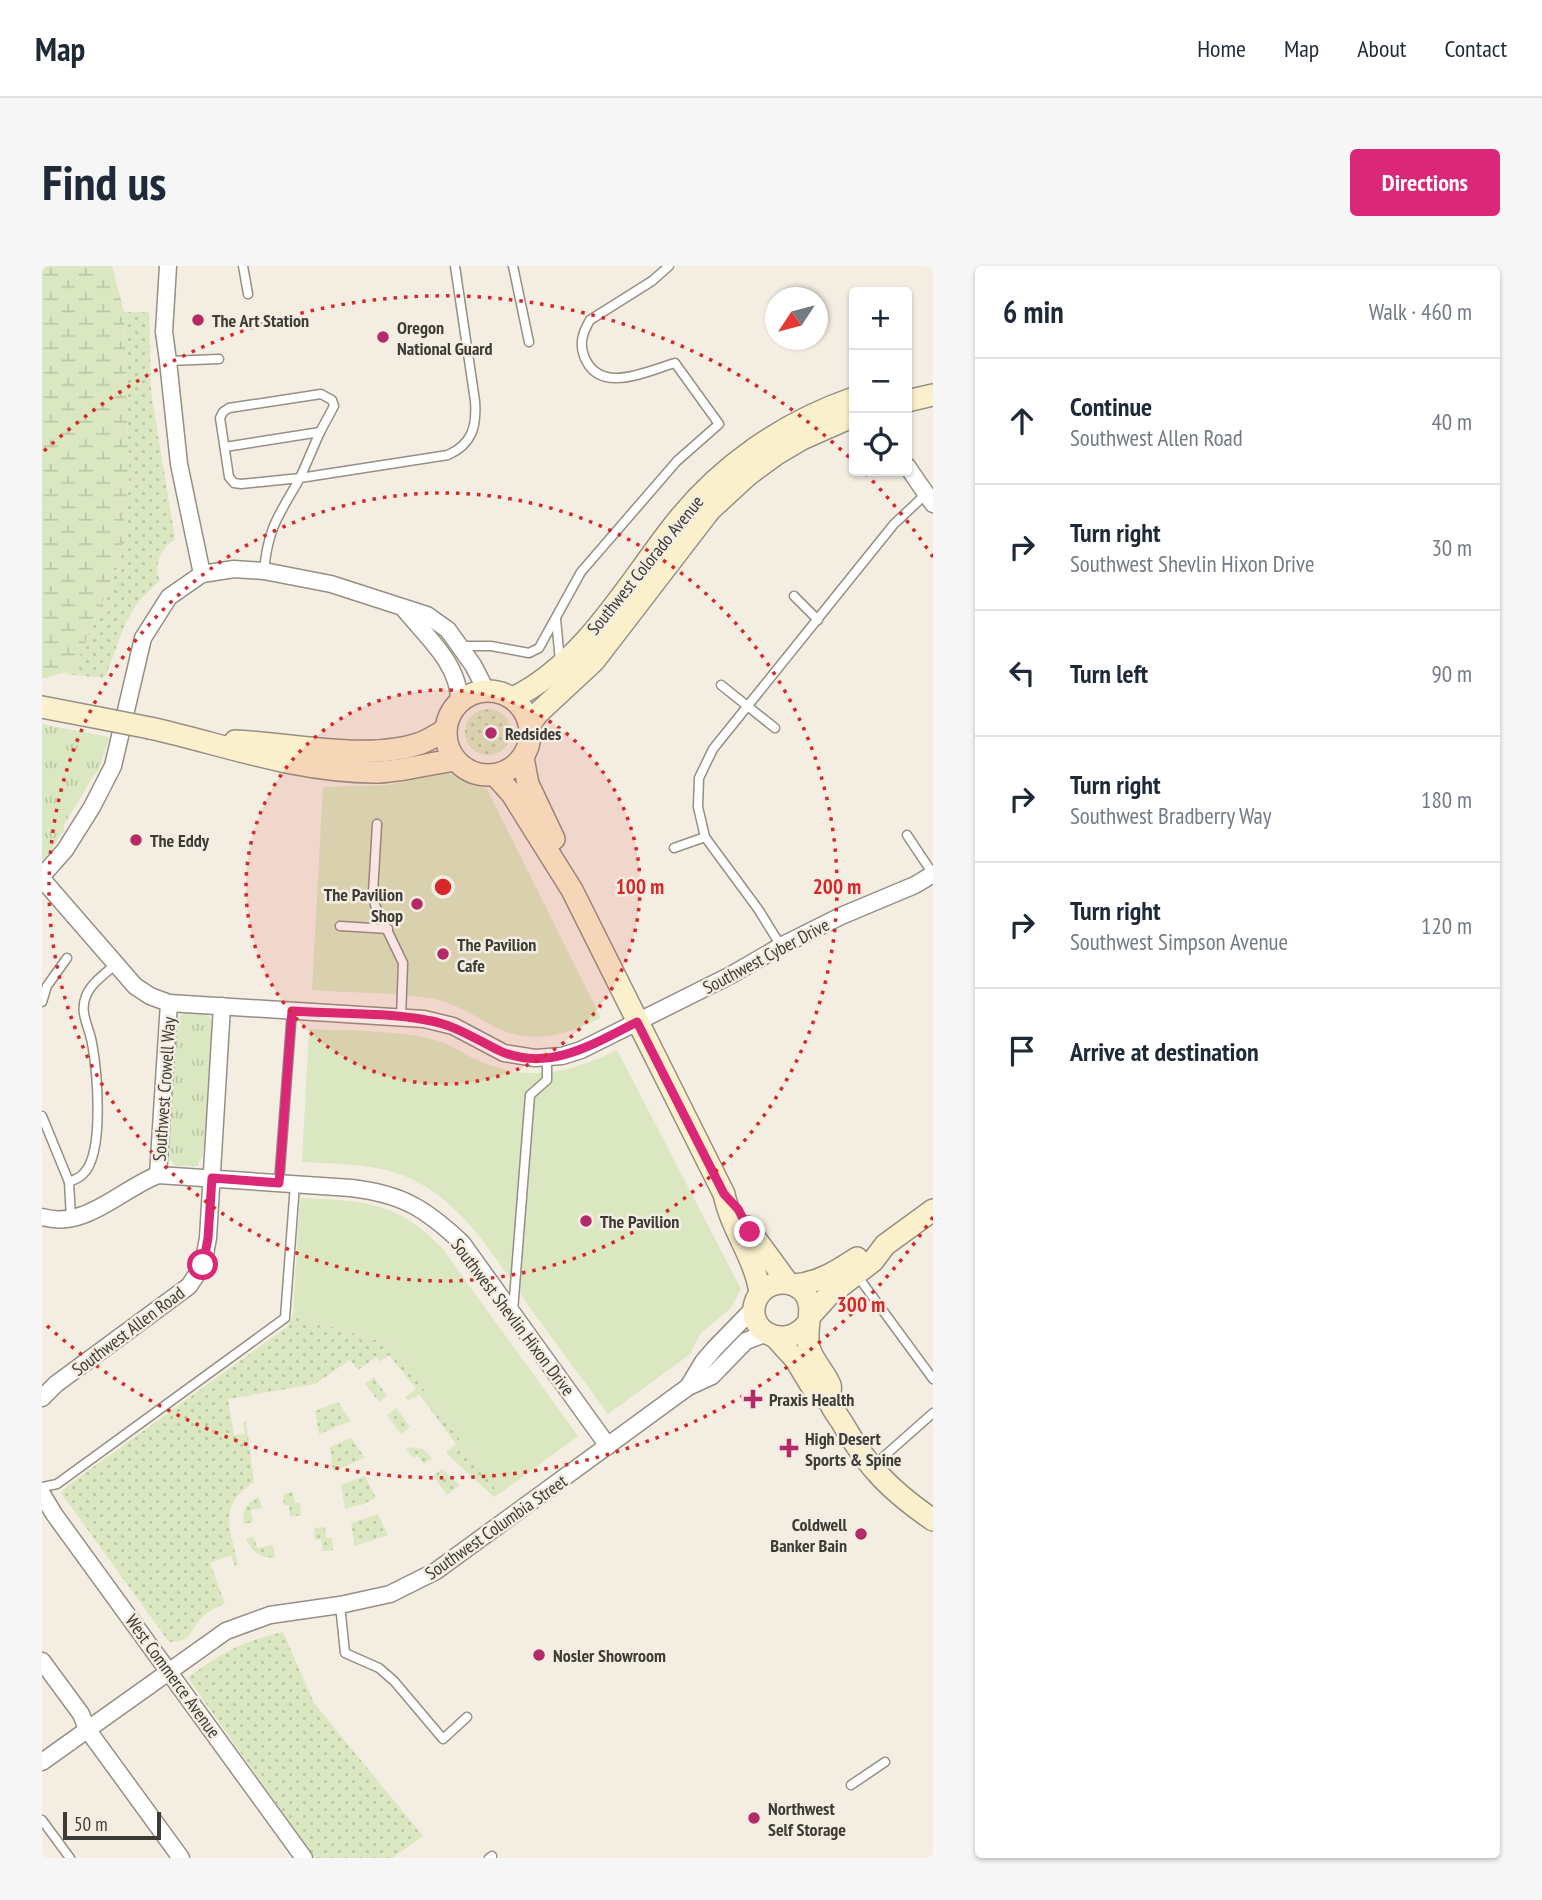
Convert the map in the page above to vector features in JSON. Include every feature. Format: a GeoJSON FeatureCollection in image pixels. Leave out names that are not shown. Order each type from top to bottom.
{"type":"FeatureCollection","features":[{"type":"Feature","properties":{"kind":"main road"},"geometry":{"type":"LineString","coordinates":[[912,385],[933,382]]}},
{"type":"Feature","properties":{"kind":"main road"},"geometry":{"type":"LineString","coordinates":[[912,400],[933,396]]}},
{"type":"Feature","properties":{"kind":"main road","name":"Southwest Colorado Avenue"},"geometry":{"type":"LineString","coordinates":[[513,698],[536,687],[561,666],[607,612],[676,522],[712,483],[757,446],[812,415],[849,400]]}},
{"type":"Feature","properties":{"kind":"main road","name":"Southwest Colorado Avenue"},"geometry":{"type":"LineString","coordinates":[[530,724],[538,713],[594,661],[710,510],[748,475],[775,455],[802,439],[849,418]]}},
{"type":"Feature","properties":{"kind":"main road"},"geometry":{"type":"LineString","coordinates":[[486,690],[513,698],[524,710],[530,724],[530,742],[523,758],[511,769],[495,775],[480,775],[466,770],[455,760],[447,746],[447,720],[459,701],[471,693],[486,690]]}},
{"type":"Feature","properties":{"kind":"main road"},"geometry":{"type":"LineString","coordinates":[[42,707],[205,740],[264,758],[326,770],[379,772],[455,760]]}},
{"type":"Feature","properties":{"kind":"main road"},"geometry":{"type":"LineString","coordinates":[[205,740],[264,742],[310,749],[357,751],[410,746],[445,730]]}},
{"type":"Feature","properties":{"kind":"main road"},"geometry":{"type":"LineString","coordinates":[[523,758],[525,774],[554,839],[572,890]]}},
{"type":"Feature","properties":{"kind":"main road"},"geometry":{"type":"LineString","coordinates":[[495,775],[512,794],[572,890],[724,1194],[728,1213],[753,1264],[760,1327],[795,1359],[817,1395],[829,1400],[870,1468],[898,1495],[933,1520]]}},
{"type":"Feature","properties":{"kind":"main road"},"geometry":{"type":"LineString","coordinates":[[724,1194],[738,1209],[759,1245],[791,1284],[808,1298],[810,1351],[831,1387],[829,1400]]}},
{"type":"Feature","properties":{"kind":"main road"},"geometry":{"type":"LineString","coordinates":[[757,1300],[777,1283],[807,1284],[825,1278],[867,1251],[885,1245],[930,1217]]}},
{"type":"Feature","properties":{"kind":"main road"},"geometry":{"type":"LineString","coordinates":[[771,1335],[794,1336],[828,1296],[873,1261],[885,1245]]}},
{"type":"Feature","properties":{"kind":"street"},"geometry":{"type":"LineString","coordinates":[[167,266],[164,332],[179,464],[202,574]]}},
{"type":"Feature","properties":{"kind":"street"},"geometry":{"type":"LineString","coordinates":[[912,474],[929,499]]}},
{"type":"Feature","properties":{"kind":"street"},"geometry":{"type":"LineString","coordinates":[[169,1003],[150,996],[135,986],[42,878],[72,839],[113,766],[143,638],[169,597],[202,574],[234,569],[264,571],[331,584],[427,615],[447,630],[460,646],[486,690]]}},
{"type":"Feature","properties":{"kind":"street"},"geometry":{"type":"LineString","coordinates":[[404,609],[449,664],[460,687],[459,701]]}},
{"type":"Feature","properties":{"kind":"street","name":"Southwest Cyber Drive"},"geometry":{"type":"LineString","coordinates":[[169,1003],[425,1019],[453,1026],[505,1053],[547,1058],[582,1051],[732,975],[781,946],[841,916],[915,885],[933,874]]}},
{"type":"Feature","properties":{"kind":"street","name":"Southwest Crowell Way"},"geometry":{"type":"LineString","coordinates":[[158,1175],[169,1003]]}},
{"type":"Feature","properties":{"kind":"street","name":"Southwest Allen Road"},"geometry":{"type":"LineString","coordinates":[[42,1398],[56,1384],[189,1286],[203,1265],[208,1238],[222,1006]]}},
{"type":"Feature","properties":{"kind":"street","name":"Southwest Shevlin Hixon Drive"},"geometry":{"type":"LineString","coordinates":[[42,1217],[51,1220],[71,1219],[87,1214],[158,1175],[379,1192],[408,1202],[437,1219],[462,1243],[608,1446]]}},
{"type":"Feature","properties":{"kind":"street","name":"Southwest Columbia Street"},"geometry":{"type":"LineString","coordinates":[[688,1387],[703,1362],[757,1300]]}},
{"type":"Feature","properties":{"kind":"street","name":"Southwest Columbia Street"},"geometry":{"type":"LineString","coordinates":[[42,1762],[208,1642],[247,1622],[279,1613],[340,1605],[390,1594],[436,1571],[688,1387],[712,1376],[746,1341],[771,1335]]}},
{"type":"Feature","properties":{"kind":"street","name":"West Commerce Avenue"},"geometry":{"type":"LineString","coordinates":[[42,1494],[304,1858]]}},
{"type":"Feature","properties":{"kind":"street"},"geometry":{"type":"LineString","coordinates":[[42,1661],[81,1714],[88,1730],[181,1858]]}},
{"type":"Feature","properties":{"kind":"lane"},"geometry":{"type":"LineString","coordinates":[[243,266],[248,294]]}},
{"type":"Feature","properties":{"kind":"lane"},"geometry":{"type":"LineString","coordinates":[[264,571],[268,538],[276,517],[300,478],[334,406],[332,400],[321,394],[229,408],[223,412],[220,418],[229,477],[234,483],[242,485],[300,478],[447,455],[458,450],[470,440],[476,418],[456,266]]}},
{"type":"Feature","properties":{"kind":"lane"},"geometry":{"type":"LineString","coordinates":[[514,266],[529,342]]}},
{"type":"Feature","properties":{"kind":"lane"},"geometry":{"type":"LineString","coordinates":[[460,646],[491,646],[529,653],[539,648],[581,572],[677,461],[719,424],[675,363],[615,379],[594,371],[582,352],[584,330],[590,320],[652,281],[669,266]]}},
{"type":"Feature","properties":{"kind":"lane"},"geometry":{"type":"LineString","coordinates":[[168,361],[219,359]]}},
{"type":"Feature","properties":{"kind":"lane"},"geometry":{"type":"LineString","coordinates":[[225,447],[320,432]]}},
{"type":"Feature","properties":{"kind":"lane"},"geometry":{"type":"LineString","coordinates":[[781,946],[758,909],[705,837],[698,807],[699,778],[712,749],[894,524],[929,499]]}},
{"type":"Feature","properties":{"kind":"lane"},"geometry":{"type":"LineString","coordinates":[[794,596],[818,620]]}},
{"type":"Feature","properties":{"kind":"lane"},"geometry":{"type":"LineString","coordinates":[[556,619],[561,666]]}},
{"type":"Feature","properties":{"kind":"lane"},"geometry":{"type":"LineString","coordinates":[[721,685],[775,728]]}},
{"type":"Feature","properties":{"kind":"lane"},"geometry":{"type":"LineString","coordinates":[[377,824],[373,893],[402,962],[401,1018]]}},
{"type":"Feature","properties":{"kind":"lane"},"geometry":{"type":"LineString","coordinates":[[907,835],[933,874]]}},
{"type":"Feature","properties":{"kind":"lane"},"geometry":{"type":"LineString","coordinates":[[674,848],[705,837]]}},
{"type":"Feature","properties":{"kind":"lane"},"geometry":{"type":"LineString","coordinates":[[340,926],[388,929]]}},
{"type":"Feature","properties":{"kind":"lane"},"geometry":{"type":"LineString","coordinates":[[42,1002],[44,983],[67,958]]}},
{"type":"Feature","properties":{"kind":"lane"},"geometry":{"type":"LineString","coordinates":[[69,1182],[83,1175],[91,1163],[97,1135],[97,1071],[92,1038],[83,1013],[86,995],[116,964]]}},
{"type":"Feature","properties":{"kind":"lane"},"geometry":{"type":"LineString","coordinates":[[42,1487],[57,1484],[285,1318],[292,1011]]}},
{"type":"Feature","properties":{"kind":"lane"},"geometry":{"type":"LineString","coordinates":[[513,1314],[530,1095],[547,1080],[547,1058]]}},
{"type":"Feature","properties":{"kind":"lane"},"geometry":{"type":"LineString","coordinates":[[42,1116],[69,1182],[71,1219]]}},
{"type":"Feature","properties":{"kind":"lane"},"geometry":{"type":"LineString","coordinates":[[856,1274],[933,1379]]}},
{"type":"Feature","properties":{"kind":"lane"},"geometry":{"type":"LineString","coordinates":[[870,1468],[933,1413]]}},
{"type":"Feature","properties":{"kind":"lane"},"geometry":{"type":"LineString","coordinates":[[340,1605],[345,1653],[379,1668],[394,1681],[443,1739],[467,1717]]}},
{"type":"Feature","properties":{"kind":"lane"},"geometry":{"type":"LineString","coordinates":[[851,1785],[885,1762]]}},
{"type":"Feature","properties":{"kind":"lane"},"geometry":{"type":"LineString","coordinates":[[42,1820],[70,1858]]}},
{"type":"Feature","properties":{"kind":"green space"},"geometry":{"type":"Polygon","coordinates":[[[42,266],[112,266],[124,312],[129,475],[120,562],[75,670],[45,678],[42,678],[42,266]]]}},
{"type":"Feature","properties":{"kind":"green space"},"geometry":{"type":"Polygon","coordinates":[[[124,312],[149,312],[151,392],[175,539],[160,557],[157,569],[160,580],[138,602],[125,624],[106,675],[103,678],[64,674],[75,669],[120,562],[129,475],[124,312]]]}},
{"type":"Feature","properties":{"kind":"green space"},"geometry":{"type":"Polygon","coordinates":[[[488,709],[504,716],[511,732],[504,748],[488,755],[472,748],[465,732],[472,716],[488,709]]]}},
{"type":"Feature","properties":{"kind":"green space"},"geometry":{"type":"Polygon","coordinates":[[[42,724],[109,737],[99,770],[64,825],[64,830],[42,860],[42,724]]]}},
{"type":"Feature","properties":{"kind":"green space"},"geometry":{"type":"Polygon","coordinates":[[[448,773],[487,789],[601,1018],[559,1034],[531,1037],[503,1031],[453,1005],[430,998],[312,990],[323,787],[388,785],[448,773]]]}},
{"type":"Feature","properties":{"kind":"green space"},"geometry":{"type":"Polygon","coordinates":[[[185,1013],[207,1014],[212,1021],[203,1155],[197,1166],[176,1166],[168,1157],[176,1020],[185,1013]]]}},
{"type":"Feature","properties":{"kind":"green space","name":"The Pavilion"},"geometry":{"type":"Polygon","coordinates":[[[309,1029],[414,1035],[435,1040],[495,1067],[531,1073],[565,1069],[617,1050],[741,1289],[731,1308],[701,1333],[689,1355],[608,1414],[475,1231],[444,1200],[427,1187],[394,1172],[355,1165],[302,1162],[309,1029]]]}},
{"type":"Feature","properties":{"kind":"green space"},"geometry":{"type":"Polygon","coordinates":[[[300,1198],[342,1200],[377,1206],[409,1220],[425,1232],[442,1248],[578,1436],[499,1494],[392,1345],[293,1315],[300,1198]]]}},
{"type":"Feature","properties":{"kind":"green space"},"geometry":{"type":"Polygon","coordinates":[[[293,1315],[392,1345],[499,1494],[494,1497],[447,1454],[456,1444],[419,1394],[408,1401],[405,1397],[416,1389],[389,1355],[380,1361],[376,1357],[358,1370],[350,1360],[315,1384],[228,1399],[234,1435],[245,1434],[243,1422],[246,1421],[254,1482],[235,1500],[229,1518],[238,1564],[235,1566],[231,1555],[210,1563],[225,1604],[205,1615],[186,1638],[169,1642],[61,1493],[288,1326],[293,1315]]]}},
{"type":"Feature","properties":{"kind":"green space"},"geometry":{"type":"Polygon","coordinates":[[[374,1377],[387,1396],[379,1402],[365,1384],[374,1377]]]}},
{"type":"Feature","properties":{"kind":"green space"},"geometry":{"type":"Polygon","coordinates":[[[338,1402],[351,1421],[319,1434],[315,1411],[338,1402]]]}},
{"type":"Feature","properties":{"kind":"green space"},"geometry":{"type":"Polygon","coordinates":[[[396,1408],[410,1427],[401,1434],[387,1415],[396,1408]]]}},
{"type":"Feature","properties":{"kind":"green space"},"geometry":{"type":"Polygon","coordinates":[[[351,1438],[365,1458],[333,1471],[330,1447],[351,1438]]]}},
{"type":"Feature","properties":{"kind":"green space"},"geometry":{"type":"Polygon","coordinates":[[[406,1449],[423,1449],[432,1458],[424,1464],[417,1455],[413,1458],[406,1449]]]}},
{"type":"Feature","properties":{"kind":"green space"},"geometry":{"type":"Polygon","coordinates":[[[442,1469],[460,1485],[447,1495],[433,1476],[442,1469]]]}},
{"type":"Feature","properties":{"kind":"green space"},"geometry":{"type":"Polygon","coordinates":[[[365,1476],[376,1498],[345,1508],[341,1485],[365,1476]]]}},
{"type":"Feature","properties":{"kind":"green space"},"geometry":{"type":"Polygon","coordinates":[[[293,1492],[295,1503],[300,1503],[301,1515],[290,1517],[289,1505],[284,1505],[283,1494],[293,1492]]]}},
{"type":"Feature","properties":{"kind":"green space"},"geometry":{"type":"Polygon","coordinates":[[[259,1497],[262,1508],[251,1510],[253,1522],[244,1524],[246,1507],[259,1497]]]}},
{"type":"Feature","properties":{"kind":"green space"},"geometry":{"type":"Polygon","coordinates":[[[378,1514],[388,1535],[355,1546],[351,1523],[378,1514]]]}},
{"type":"Feature","properties":{"kind":"green space"},"geometry":{"type":"Polygon","coordinates":[[[325,1527],[326,1538],[332,1538],[333,1550],[323,1551],[321,1539],[315,1540],[314,1528],[325,1527]]]}},
{"type":"Feature","properties":{"kind":"green space"},"geometry":{"type":"Polygon","coordinates":[[[254,1537],[257,1548],[273,1545],[275,1558],[265,1557],[254,1551],[246,1538],[254,1537]]]}},
{"type":"Feature","properties":{"kind":"green space"},"geometry":{"type":"Polygon","coordinates":[[[283,1632],[314,1703],[423,1836],[392,1858],[315,1858],[188,1678],[233,1649],[283,1632]]]}},
{"type":"Feature","properties":{"kind":"place","name":"The Art Station"},"geometry":{"type":"Point","coordinates":[198,320]}},
{"type":"Feature","properties":{"kind":"place","name":"Oregon National Guard"},"geometry":{"type":"Point","coordinates":[383,337]}},
{"type":"Feature","properties":{"kind":"place","name":"Redsides"},"geometry":{"type":"Point","coordinates":[491,733]}},
{"type":"Feature","properties":{"kind":"place","name":"The Eddy"},"geometry":{"type":"Point","coordinates":[136,840]}},
{"type":"Feature","properties":{"kind":"place","name":"The Pavilion Shop"},"geometry":{"type":"Point","coordinates":[417,904]}},
{"type":"Feature","properties":{"kind":"place","name":"The Pavilion Cafe"},"geometry":{"type":"Point","coordinates":[443,954]}},
{"type":"Feature","properties":{"kind":"place","name":"The Pavilion"},"geometry":{"type":"Point","coordinates":[586,1221]}},
{"type":"Feature","properties":{"kind":"place","name":"Praxis Health"},"geometry":{"type":"Point","coordinates":[753,1399]}},
{"type":"Feature","properties":{"kind":"place","name":"High Desert Sports & Spine"},"geometry":{"type":"Point","coordinates":[789,1448]}},
{"type":"Feature","properties":{"kind":"place","name":"Coldwell Banker Bain"},"geometry":{"type":"Point","coordinates":[861,1534]}},
{"type":"Feature","properties":{"kind":"place","name":"Nosler Showroom"},"geometry":{"type":"Point","coordinates":[539,1655]}},
{"type":"Feature","properties":{"kind":"place","name":"Northwest Self Storage"},"geometry":{"type":"Point","coordinates":[754,1818]}},
{"type":"Feature","properties":{"kind":"route"},"geometry":{"type":"LineString","coordinates":[[203,1265],[208,1238],[212,1178],[279,1183],[292,1011],[425,1019],[453,1026],[505,1053],[535,1058],[582,1051],[637,1022],[724,1194],[738,1209],[750,1232]]}}]}
